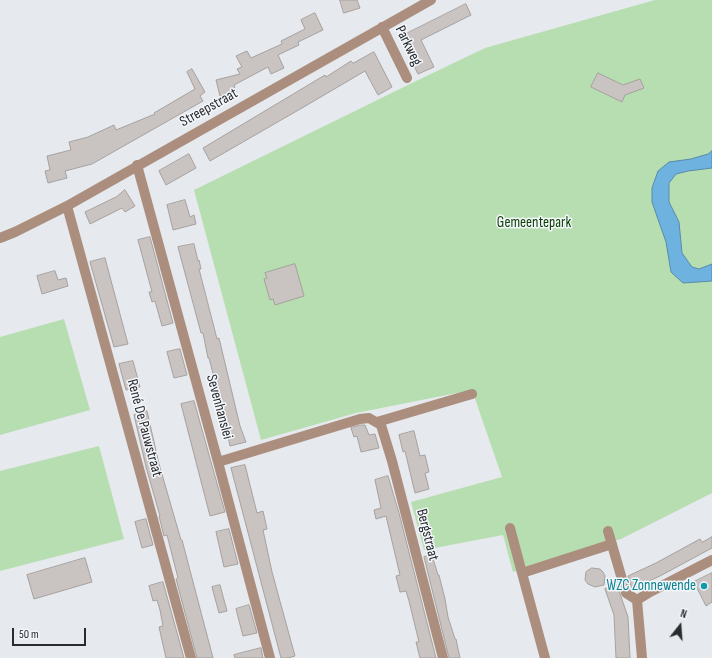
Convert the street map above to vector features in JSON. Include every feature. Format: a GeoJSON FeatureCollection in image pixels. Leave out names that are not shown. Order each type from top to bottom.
{"type":"FeatureCollection","features":[{"type":"Feature","properties":{"kind":"street","name":"Streepstraat"},"geometry":{"type":"LineString","coordinates":[[0,238],[67,206],[137,165],[241,108],[382,26],[431,0]]}},
{"type":"Feature","properties":{"kind":"street","name":"Parkweg"},"geometry":{"type":"LineString","coordinates":[[382,26],[408,78]]}},
{"type":"Feature","properties":{"kind":"street","name":"Sevenhanslei"},"geometry":{"type":"LineString","coordinates":[[137,165],[270,658]]}},
{"type":"Feature","properties":{"kind":"street","name":"René De Pauwstraat"},"geometry":{"type":"LineString","coordinates":[[67,206],[191,658]]}},
{"type":"Feature","properties":{"kind":"street"},"geometry":{"type":"LineString","coordinates":[[218,462],[360,419],[369,418],[377,422],[472,394]]}},
{"type":"Feature","properties":{"kind":"street","name":"Bergstraat"},"geometry":{"type":"LineString","coordinates":[[377,422],[384,430],[442,658]]}},
{"type":"Feature","properties":{"kind":"street"},"geometry":{"type":"LineString","coordinates":[[510,528],[544,658]]}},
{"type":"Feature","properties":{"kind":"street"},"geometry":{"type":"LineString","coordinates":[[608,531],[626,593],[637,600]]}},
{"type":"Feature","properties":{"kind":"street"},"geometry":{"type":"LineString","coordinates":[[522,573],[612,544]]}},
{"type":"Feature","properties":{"kind":"street"},"geometry":{"type":"LineString","coordinates":[[637,600],[712,560]]}},
{"type":"Feature","properties":{"kind":"street"},"geometry":{"type":"LineString","coordinates":[[637,600],[642,658]]}},
{"type":"Feature","properties":{"kind":"green space","name":"Gemeentepark"},"geometry":{"type":"Polygon","coordinates":[[[655,0],[712,0],[712,493],[621,539],[513,572],[503,535],[424,550],[411,502],[502,477],[472,390],[356,413],[261,440],[194,190],[485,48],[655,0]]]}},
{"type":"Feature","properties":{"kind":"green space"},"geometry":{"type":"Polygon","coordinates":[[[64,319],[90,410],[0,435],[0,337],[64,319]]]}},
{"type":"Feature","properties":{"kind":"green space"},"geometry":{"type":"Polygon","coordinates":[[[99,446],[124,539],[0,571],[0,471],[99,446]]]}},
{"type":"Feature","properties":{"kind":"water"},"geometry":{"type":"Polygon","coordinates":[[[712,151],[712,168],[676,174],[669,183],[669,202],[679,222],[682,253],[692,267],[699,269],[712,264],[712,281],[683,283],[671,272],[666,242],[652,202],[652,188],[658,171],[669,162],[691,159],[708,154],[712,151]]]}},
{"type":"Feature","properties":{"kind":"building"},"geometry":{"type":"Polygon","coordinates":[[[340,0],[357,0],[360,8],[344,13],[340,0]]]}},
{"type":"Feature","properties":{"kind":"building"},"geometry":{"type":"Polygon","coordinates":[[[466,4],[471,15],[421,40],[434,67],[418,74],[400,37],[466,4]]]}},
{"type":"Feature","properties":{"kind":"building"},"geometry":{"type":"Polygon","coordinates":[[[315,13],[323,30],[298,42],[299,45],[278,55],[284,68],[271,74],[268,67],[234,85],[236,92],[220,96],[216,80],[240,74],[237,69],[242,67],[236,56],[247,51],[251,58],[282,44],[281,41],[305,29],[301,20],[315,13]]]}},
{"type":"Feature","properties":{"kind":"building"},"geometry":{"type":"Polygon","coordinates":[[[374,52],[392,87],[378,95],[365,71],[210,161],[203,148],[325,75],[326,77],[351,61],[353,63],[374,52]]]}},
{"type":"Feature","properties":{"kind":"building"},"geometry":{"type":"Polygon","coordinates":[[[192,69],[205,92],[200,96],[203,101],[92,164],[65,171],[67,178],[48,183],[45,171],[50,170],[47,156],[71,150],[69,142],[88,137],[114,125],[116,130],[155,114],[154,113],[195,89],[187,72],[192,69]]]}},
{"type":"Feature","properties":{"kind":"building"},"geometry":{"type":"Polygon","coordinates":[[[598,73],[623,85],[640,79],[644,88],[625,95],[622,102],[591,87],[598,73]]]}},
{"type":"Feature","properties":{"kind":"building"},"geometry":{"type":"Polygon","coordinates":[[[189,154],[196,168],[166,185],[159,171],[189,154]]]}},
{"type":"Feature","properties":{"kind":"building"},"geometry":{"type":"Polygon","coordinates":[[[125,190],[135,206],[125,212],[122,208],[90,224],[85,212],[116,197],[125,190]]]}},
{"type":"Feature","properties":{"kind":"building"},"geometry":{"type":"Polygon","coordinates":[[[185,200],[190,217],[194,215],[196,224],[173,230],[167,205],[185,200]]]}},
{"type":"Feature","properties":{"kind":"building"},"geometry":{"type":"Polygon","coordinates":[[[150,237],[173,323],[162,326],[155,301],[152,302],[149,292],[152,292],[138,240],[150,237]]]}},
{"type":"Feature","properties":{"kind":"building"},"geometry":{"type":"Polygon","coordinates":[[[194,244],[217,339],[219,338],[240,426],[246,442],[230,446],[203,333],[201,333],[178,247],[194,244]]]}},
{"type":"Feature","properties":{"kind":"building"},"geometry":{"type":"Polygon","coordinates":[[[105,258],[128,344],[114,347],[90,262],[105,258]]]}},
{"type":"Feature","properties":{"kind":"building"},"geometry":{"type":"Polygon","coordinates":[[[295,264],[304,296],[275,305],[273,299],[270,300],[264,279],[267,278],[265,273],[295,264]]]}},
{"type":"Feature","properties":{"kind":"building"},"geometry":{"type":"Polygon","coordinates":[[[55,271],[58,280],[66,278],[68,286],[42,294],[37,276],[55,271]]]}},
{"type":"Feature","properties":{"kind":"building"},"geometry":{"type":"Polygon","coordinates":[[[180,349],[187,375],[174,378],[167,352],[180,349]]]}},
{"type":"Feature","properties":{"kind":"building"},"geometry":{"type":"Polygon","coordinates":[[[133,361],[140,387],[126,390],[119,364],[133,361]]]}},
{"type":"Feature","properties":{"kind":"building"},"geometry":{"type":"Polygon","coordinates":[[[194,401],[225,512],[210,516],[181,404],[194,401]]]}},
{"type":"Feature","properties":{"kind":"building"},"geometry":{"type":"Polygon","coordinates":[[[147,411],[159,464],[182,540],[213,658],[197,658],[176,579],[178,578],[167,535],[164,536],[134,415],[147,411]]]}},
{"type":"Feature","properties":{"kind":"building"},"geometry":{"type":"Polygon","coordinates":[[[365,425],[369,435],[375,434],[379,448],[361,452],[357,436],[354,437],[351,428],[365,425]]]}},
{"type":"Feature","properties":{"kind":"building"},"geometry":{"type":"Polygon","coordinates":[[[414,431],[420,456],[425,455],[429,472],[425,473],[429,489],[415,493],[405,451],[403,452],[399,435],[414,431]]]}},
{"type":"Feature","properties":{"kind":"building"},"geometry":{"type":"Polygon","coordinates":[[[245,465],[257,513],[263,511],[267,529],[263,530],[272,572],[295,656],[288,658],[281,658],[231,468],[245,465]]]}},
{"type":"Feature","properties":{"kind":"building"},"geometry":{"type":"Polygon","coordinates":[[[388,476],[399,513],[436,658],[420,658],[416,642],[419,642],[409,601],[406,591],[400,592],[396,576],[400,575],[386,516],[376,519],[374,510],[381,508],[375,480],[388,476]]]}},
{"type":"Feature","properties":{"kind":"building"},"geometry":{"type":"Polygon","coordinates":[[[146,519],[153,545],[142,548],[135,522],[146,519]]]}},
{"type":"Feature","properties":{"kind":"building"},"geometry":{"type":"Polygon","coordinates":[[[229,529],[238,564],[224,567],[216,532],[229,529]]]}},
{"type":"Feature","properties":{"kind":"building"},"geometry":{"type":"Polygon","coordinates":[[[712,537],[712,548],[660,576],[632,589],[628,576],[656,563],[700,539],[702,542],[712,537]]]}},
{"type":"Feature","properties":{"kind":"building"},"geometry":{"type":"Polygon","coordinates":[[[432,555],[439,575],[448,617],[456,639],[460,658],[449,658],[424,557],[432,555]]]}},
{"type":"Feature","properties":{"kind":"building"},"geometry":{"type":"Polygon","coordinates":[[[85,558],[92,582],[34,599],[27,575],[85,558]]]}},
{"type":"Feature","properties":{"kind":"building"},"geometry":{"type":"Polygon","coordinates":[[[592,568],[600,569],[603,572],[605,576],[604,585],[595,587],[588,584],[585,580],[586,572],[592,568]]]}},
{"type":"Feature","properties":{"kind":"building","name":"WZC Zonnewende"},"geometry":{"type":"Polygon","coordinates":[[[712,573],[712,602],[706,606],[694,582],[712,573]]]}},
{"type":"Feature","properties":{"kind":"building"},"geometry":{"type":"Polygon","coordinates":[[[163,582],[184,658],[166,658],[159,627],[163,626],[160,610],[157,600],[153,601],[149,586],[163,582]]]}},
{"type":"Feature","properties":{"kind":"building"},"geometry":{"type":"Polygon","coordinates":[[[220,585],[227,611],[219,613],[212,587],[220,585]]]}},
{"type":"Feature","properties":{"kind":"building"},"geometry":{"type":"Polygon","coordinates":[[[617,585],[628,617],[630,658],[616,658],[614,615],[605,589],[617,585]]]}},
{"type":"Feature","properties":{"kind":"building"},"geometry":{"type":"Polygon","coordinates":[[[249,605],[257,633],[243,636],[236,609],[249,605]]]}},
{"type":"Feature","properties":{"kind":"building"},"geometry":{"type":"Polygon","coordinates":[[[261,648],[263,658],[235,658],[234,655],[261,648]]]}},
{"type":"Feature","properties":{"kind":"place","name":"WZC Zonnewende"},"geometry":{"type":"Point","coordinates":[704,586]}}]}
